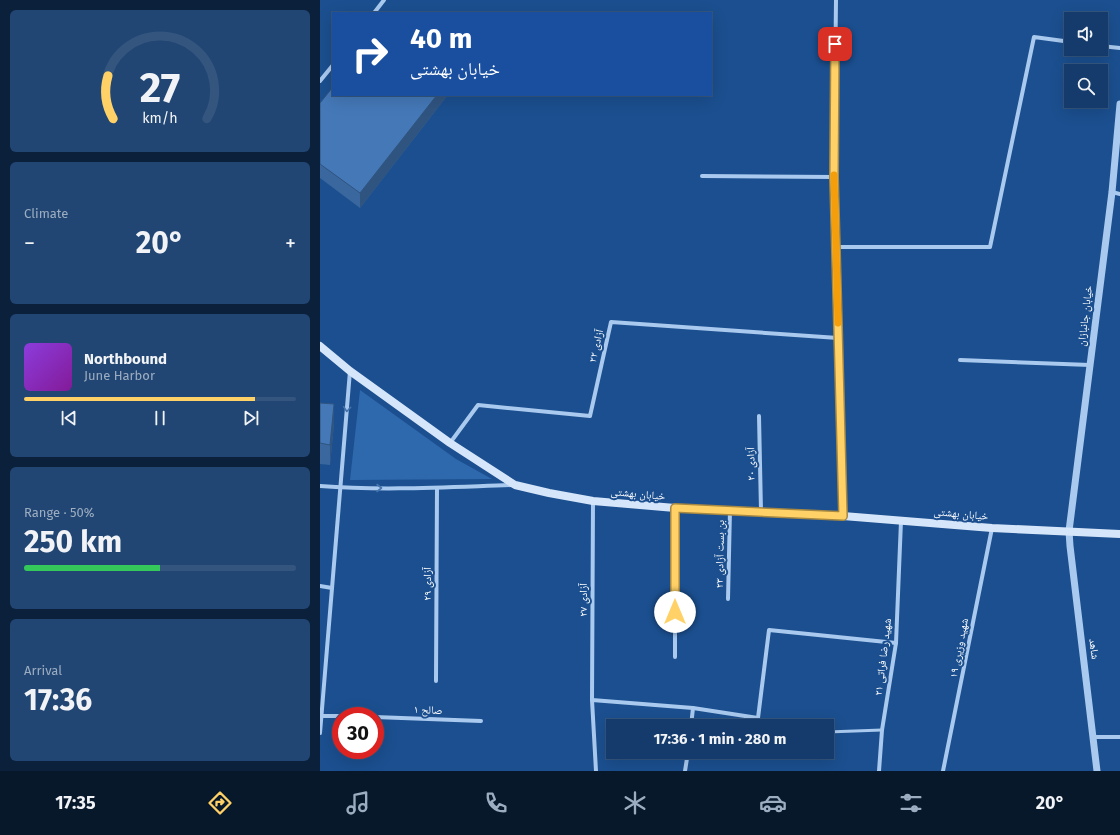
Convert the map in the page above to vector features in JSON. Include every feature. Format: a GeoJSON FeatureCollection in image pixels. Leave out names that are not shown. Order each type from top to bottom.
{"type":"FeatureCollection","features":[{"type":"Feature","properties":{"kind":"main road","name":"خیابان بهشتی"},"geometry":{"type":"LineString","coordinates":[[320,346],[350,371],[450,444],[515,485],[548,493],[592,501],[675,508],[761,511],[901,520],[992,528],[1120,534]]}},
{"type":"Feature","properties":{"kind":"street"},"geometry":{"type":"LineString","coordinates":[[375,12],[384,0]]}},
{"type":"Feature","properties":{"kind":"street"},"geometry":{"type":"LineString","coordinates":[[836,0],[834,177],[843,516]]}},
{"type":"Feature","properties":{"kind":"street"},"geometry":{"type":"LineString","coordinates":[[836,247],[990,247],[1034,36],[1064,41]]}},
{"type":"Feature","properties":{"kind":"street"},"geometry":{"type":"LineString","coordinates":[[1108,47],[1120,48]]}},
{"type":"Feature","properties":{"kind":"street"},"geometry":{"type":"LineString","coordinates":[[320,81],[332,66]]}},
{"type":"Feature","properties":{"kind":"street","name":"خیابان جانبازان"},"geometry":{"type":"LineString","coordinates":[[1069,531],[1112,192],[1120,104]]}},
{"type":"Feature","properties":{"kind":"street"},"geometry":{"type":"LineString","coordinates":[[702,176],[834,177]]}},
{"type":"Feature","properties":{"kind":"street"},"geometry":{"type":"LineString","coordinates":[[1112,192],[1120,194]]}},
{"type":"Feature","properties":{"kind":"street","name":"آزادی ۲۲"},"geometry":{"type":"LineString","coordinates":[[450,444],[478,405],[590,416],[611,322],[838,338]]}},
{"type":"Feature","properties":{"kind":"street"},"geometry":{"type":"LineString","coordinates":[[960,360],[1090,365]]}},
{"type":"Feature","properties":{"kind":"street"},"geometry":{"type":"LineString","coordinates":[[320,733],[350,371]]}},
{"type":"Feature","properties":{"kind":"street","name":"آزادی ۲۰"},"geometry":{"type":"LineString","coordinates":[[759,416],[761,511]]}},
{"type":"Feature","properties":{"kind":"street"},"geometry":{"type":"LineString","coordinates":[[320,486],[340,488],[437,488],[515,485]]}},
{"type":"Feature","properties":{"kind":"street","name":"آزادی ۲۹"},"geometry":{"type":"LineString","coordinates":[[436,681],[437,488]]}},
{"type":"Feature","properties":{"kind":"street","name":"آزادی ۲۷"},"geometry":{"type":"LineString","coordinates":[[592,501],[592,700],[596,771]]}},
{"type":"Feature","properties":{"kind":"street"},"geometry":{"type":"LineString","coordinates":[[675,508],[675,657]]}},
{"type":"Feature","properties":{"kind":"street","name":"بن بست آزادی ۲۳"},"geometry":{"type":"LineString","coordinates":[[728,599],[730,510]]}},
{"type":"Feature","properties":{"kind":"street","name":"شهید رضا فراتی ۲۱"},"geometry":{"type":"LineString","coordinates":[[879,771],[882,730],[896,642],[901,520]]}},
{"type":"Feature","properties":{"kind":"street","name":"شهید وزیری ۱۹"},"geometry":{"type":"LineString","coordinates":[[943,771],[992,528]]}},
{"type":"Feature","properties":{"kind":"street","name":"شاهد"},"geometry":{"type":"LineString","coordinates":[[1069,531],[1097,771]]}},
{"type":"Feature","properties":{"kind":"street"},"geometry":{"type":"LineString","coordinates":[[320,586],[332,588]]}},
{"type":"Feature","properties":{"kind":"street"},"geometry":{"type":"LineString","coordinates":[[592,700],[693,708],[758,718],[769,630],[896,642]]}},
{"type":"Feature","properties":{"kind":"street"},"geometry":{"type":"LineString","coordinates":[[692,719],[693,708]]}},
{"type":"Feature","properties":{"kind":"street"},"geometry":{"type":"LineString","coordinates":[[322,716],[332,716]]}},
{"type":"Feature","properties":{"kind":"street","name":"صالح ۱"},"geometry":{"type":"LineString","coordinates":[[384,717],[481,721]]}},
{"type":"Feature","properties":{"kind":"street"},"geometry":{"type":"LineString","coordinates":[[1094,738],[1120,737]]}},
{"type":"Feature","properties":{"kind":"street"},"geometry":{"type":"LineString","coordinates":[[686,771],[687,759]]}},
{"type":"Feature","properties":{"kind":"lane"},"geometry":{"type":"LineString","coordinates":[[834,732],[882,730]]}},
{"type":"Feature","properties":{"kind":"shaded area"},"geometry":{"type":"Polygon","coordinates":[[[360,390],[456,459],[492,479],[350,480],[360,390]]]}},
{"type":"Feature","properties":{"kind":"building"},"geometry":{"type":"Polygon","coordinates":[[[332,88],[332,96],[436,96],[360,193],[320,164],[320,103],[332,88]]]}},
{"type":"Feature","properties":{"kind":"building"},"geometry":{"type":"Polygon","coordinates":[[[320,403],[334,404],[330,445],[320,443],[320,403]]]}},
{"type":"Feature","properties":{"kind":"slow traffic"},"geometry":{"type":"LineString","coordinates":[[834,175],[838,323]]}},
{"type":"Feature","properties":{"kind":"route"},"geometry":{"type":"LineString","coordinates":[[675,612],[675,508],[843,516],[834,177],[835,44]]}}]}
